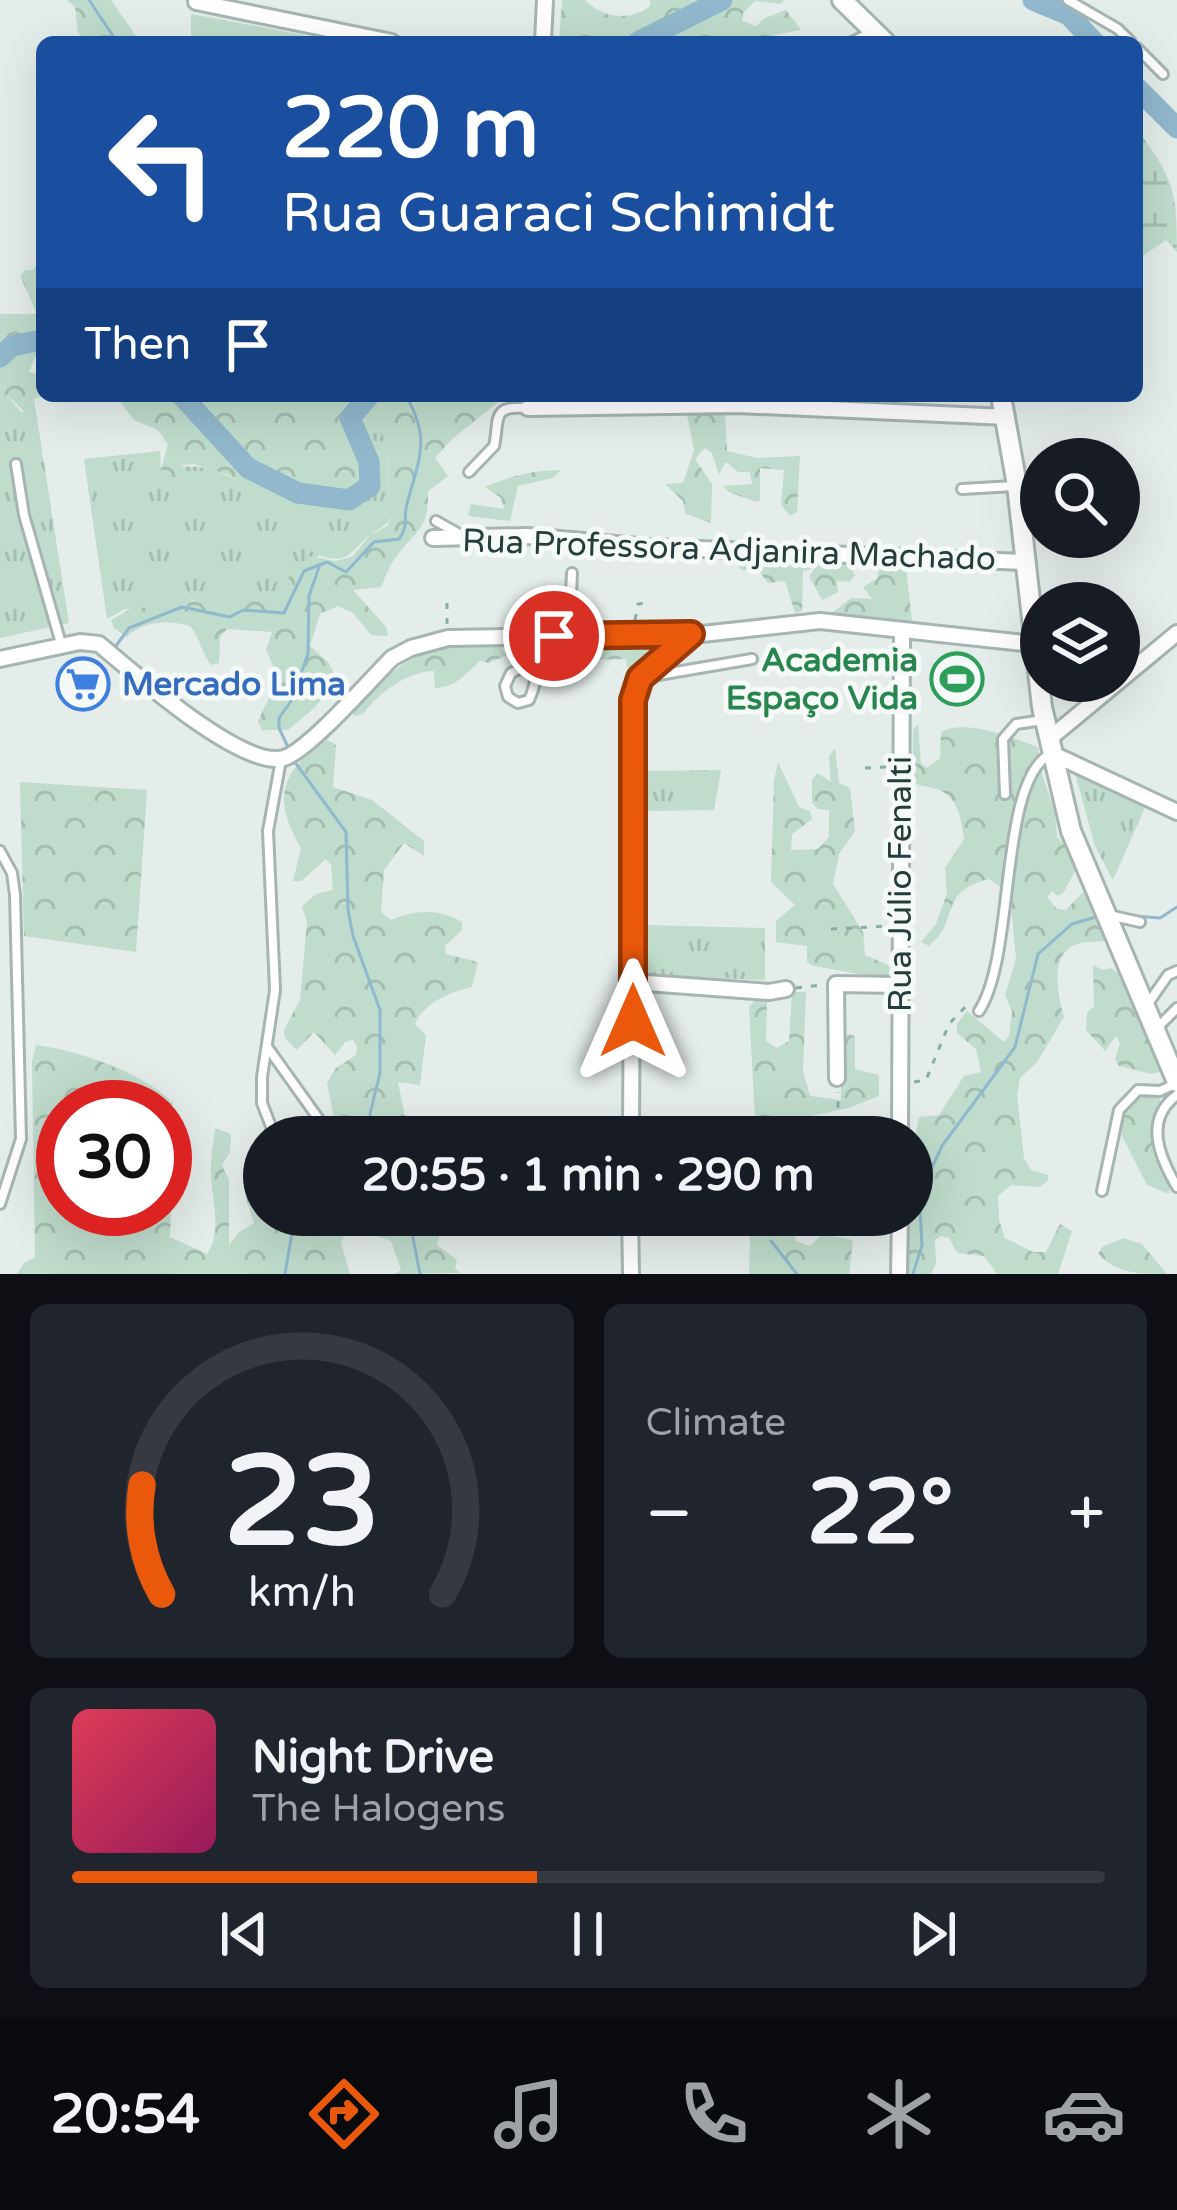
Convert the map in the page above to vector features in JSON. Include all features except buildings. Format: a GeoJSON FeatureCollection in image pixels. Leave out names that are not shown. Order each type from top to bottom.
{"type":"FeatureCollection","features":[{"type":"Feature","properties":{"kind":"street"},"geometry":{"type":"LineString","coordinates":[[543,36],[545,0]]}},
{"type":"Feature","properties":{"kind":"street"},"geometry":{"type":"LineString","coordinates":[[842,0],[881,36]]}},
{"type":"Feature","properties":{"kind":"street"},"geometry":{"type":"LineString","coordinates":[[196,2],[363,36]]}},
{"type":"Feature","properties":{"kind":"street"},"geometry":{"type":"LineString","coordinates":[[1003,402],[1027,582]]}},
{"type":"Feature","properties":{"kind":"street"},"geometry":{"type":"LineString","coordinates":[[528,408],[736,405],[1007,417]]}},
{"type":"Feature","properties":{"kind":"street","name":"Rua Professora Adjanira Machado"},"geometry":{"type":"LineString","coordinates":[[433,538],[527,536],[649,547],[1025,562]]}},
{"type":"Feature","properties":{"kind":"street"},"geometry":{"type":"LineString","coordinates":[[0,659],[80,642],[99,644],[197,722],[252,755],[281,760],[301,749],[392,658],[448,638],[691,634],[820,621],[1020,643]]}},
{"type":"Feature","properties":{"kind":"street","name":"Rua Júlio Fenalti"},"geometry":{"type":"LineString","coordinates":[[900,1116],[902,631]]}},
{"type":"Feature","properties":{"kind":"street"},"geometry":{"type":"LineString","coordinates":[[1048,738],[1177,632]]}},
{"type":"Feature","properties":{"kind":"street"},"geometry":{"type":"LineString","coordinates":[[631,1116],[633,700],[640,678],[691,634]]}},
{"type":"Feature","properties":{"kind":"street"},"geometry":{"type":"LineString","coordinates":[[1042,702],[1071,831],[1155,1030],[1171,1048],[1177,1083]]}},
{"type":"Feature","properties":{"kind":"street"},"geometry":{"type":"LineString","coordinates":[[1048,738],[1177,812]]}},
{"type":"Feature","properties":{"kind":"street"},"geometry":{"type":"LineString","coordinates":[[633,982],[769,992],[786,989]]}},
{"type":"Feature","properties":{"kind":"street"},"geometry":{"type":"LineString","coordinates":[[837,1078],[836,984],[900,985]]}},
{"type":"Feature","properties":{"kind":"street"},"geometry":{"type":"LineString","coordinates":[[630,1236],[631,1274]]}},
{"type":"Feature","properties":{"kind":"street"},"geometry":{"type":"LineString","coordinates":[[899,1274],[900,1236]]}},
{"type":"Feature","properties":{"kind":"lane"},"geometry":{"type":"LineString","coordinates":[[1068,0],[1125,36]]}},
{"type":"Feature","properties":{"kind":"lane"},"geometry":{"type":"LineString","coordinates":[[1143,54],[1163,74]]}},
{"type":"Feature","properties":{"kind":"lane"},"geometry":{"type":"LineString","coordinates":[[469,472],[494,446],[500,413],[511,406],[528,408]]}},
{"type":"Feature","properties":{"kind":"lane"},"geometry":{"type":"LineString","coordinates":[[16,464],[24,514],[62,646]]}},
{"type":"Feature","properties":{"kind":"lane"},"geometry":{"type":"LineString","coordinates":[[962,488],[1017,485]]}},
{"type":"Feature","properties":{"kind":"lane"},"geometry":{"type":"LineString","coordinates":[[436,520],[464,538]]}},
{"type":"Feature","properties":{"kind":"lane"},"geometry":{"type":"LineString","coordinates":[[569,636],[572,573]]}},
{"type":"Feature","properties":{"kind":"lane"},"geometry":{"type":"LineString","coordinates":[[535,661],[512,673],[505,686],[508,697],[518,703],[529,700],[533,692],[543,637]]}},
{"type":"Feature","properties":{"kind":"lane"},"geometry":{"type":"LineString","coordinates":[[640,678],[752,659]]}},
{"type":"Feature","properties":{"kind":"lane"},"geometry":{"type":"LineString","coordinates":[[981,1009],[999,962],[1005,894],[1025,787],[1048,738],[1016,724],[1003,739],[1004,794]]}},
{"type":"Feature","properties":{"kind":"lane"},"geometry":{"type":"LineString","coordinates":[[267,1116],[262,1103],[263,1064],[275,990],[268,831],[281,760]]}},
{"type":"Feature","properties":{"kind":"lane"},"geometry":{"type":"LineString","coordinates":[[0,851],[12,873],[15,895],[22,1139],[0,1204]]}},
{"type":"Feature","properties":{"kind":"lane"},"geometry":{"type":"LineString","coordinates":[[1106,914],[1140,922]]}},
{"type":"Feature","properties":{"kind":"lane"},"geometry":{"type":"LineString","coordinates":[[1145,1007],[1177,971]]}},
{"type":"Feature","properties":{"kind":"lane"},"geometry":{"type":"LineString","coordinates":[[1155,1030],[1177,1008]]}},
{"type":"Feature","properties":{"kind":"lane"},"geometry":{"type":"LineString","coordinates":[[268,1047],[317,1116]]}},
{"type":"Feature","properties":{"kind":"lane"},"geometry":{"type":"LineString","coordinates":[[1102,1191],[1119,1110],[1138,1090],[1160,1091],[1177,1083]]}},
{"type":"Feature","properties":{"kind":"lane"},"geometry":{"type":"LineString","coordinates":[[1177,1095],[1159,1115],[1157,1139],[1163,1163],[1177,1187]]}},
{"type":"Feature","properties":{"kind":"path"},"geometry":{"type":"LineString","coordinates":[[446,615],[447,600]]}},
{"type":"Feature","properties":{"kind":"path"},"geometry":{"type":"LineString","coordinates":[[635,633],[635,610],[638,604],[648,603]]}},
{"type":"Feature","properties":{"kind":"path"},"geometry":{"type":"LineString","coordinates":[[865,768],[900,766]]}},
{"type":"Feature","properties":{"kind":"path"},"geometry":{"type":"LineString","coordinates":[[831,929],[900,926]]}},
{"type":"Feature","properties":{"kind":"path"},"geometry":{"type":"LineString","coordinates":[[786,989],[836,984]]}},
{"type":"Feature","properties":{"kind":"path"},"geometry":{"type":"LineString","coordinates":[[900,1084],[926,1080],[949,1024],[970,1002],[981,1009]]}},
{"type":"Feature","properties":{"kind":"path"},"geometry":{"type":"LineString","coordinates":[[837,1078],[838,1116]]}},
{"type":"Feature","properties":{"kind":"green space"},"geometry":{"type":"Polygon","coordinates":[[[67,0],[111,0],[136,36],[81,36],[75,7],[67,0]]]}},
{"type":"Feature","properties":{"kind":"green space"},"geometry":{"type":"Polygon","coordinates":[[[562,0],[585,0],[600,11],[625,16],[650,6],[650,0],[784,0],[781,4],[755,1],[742,21],[756,26],[786,10],[801,30],[773,36],[559,36],[562,0]]]}},
{"type":"Feature","properties":{"kind":"green space"},"geometry":{"type":"Polygon","coordinates":[[[191,14],[304,35],[304,36],[191,36],[191,14]]]}},
{"type":"Feature","properties":{"kind":"green space"},"geometry":{"type":"Polygon","coordinates":[[[1143,138],[1171,186],[1177,252],[1166,240],[1143,256],[1143,138]]]}},
{"type":"Feature","properties":{"kind":"green space"},"geometry":{"type":"Polygon","coordinates":[[[36,266],[36,312],[20,276],[36,266]]]}},
{"type":"Feature","properties":{"kind":"green space"},"geometry":{"type":"Polygon","coordinates":[[[0,314],[36,314],[36,357],[29,372],[36,374],[36,399],[31,401],[30,417],[6,394],[6,410],[0,414],[0,314]]]}},
{"type":"Feature","properties":{"kind":"green space"},"geometry":{"type":"Polygon","coordinates":[[[5,393],[22,413],[34,399],[69,623],[0,638],[0,414],[6,410],[5,393]]]}},
{"type":"Feature","properties":{"kind":"green space"},"geometry":{"type":"Polygon","coordinates":[[[120,402],[498,402],[435,458],[448,476],[428,491],[423,523],[392,563],[381,587],[353,590],[386,627],[388,636],[371,635],[353,613],[338,606],[320,614],[310,646],[329,663],[337,680],[288,730],[262,730],[258,722],[275,680],[266,650],[272,632],[227,629],[220,637],[219,663],[211,665],[190,626],[157,623],[127,637],[111,620],[134,607],[160,609],[174,597],[220,608],[254,595],[279,604],[288,578],[309,556],[335,561],[352,557],[370,535],[387,526],[393,513],[382,433],[365,433],[374,468],[346,485],[249,488],[226,474],[193,464],[183,465],[175,479],[166,478],[161,470],[168,444],[158,430],[134,420],[120,402]]]}},
{"type":"Feature","properties":{"kind":"green space"},"geometry":{"type":"Polygon","coordinates":[[[686,410],[725,411],[727,451],[757,458],[800,456],[797,512],[790,516],[781,505],[784,470],[760,468],[760,501],[756,502],[723,486],[752,484],[750,472],[738,472],[726,462],[719,475],[712,453],[705,448],[695,459],[712,484],[711,523],[686,514],[683,501],[665,484],[683,483],[694,450],[686,410]]]}},
{"type":"Feature","properties":{"kind":"green space"},"geometry":{"type":"Polygon","coordinates":[[[365,433],[382,433],[386,443],[393,513],[343,558],[319,555],[279,605],[254,595],[223,608],[192,599],[160,609],[125,609],[107,619],[84,459],[160,451],[161,470],[207,468],[249,488],[365,433]]]}},
{"type":"Feature","properties":{"kind":"green space"},"geometry":{"type":"Polygon","coordinates":[[[561,470],[553,478],[518,486],[510,521],[468,516],[471,504],[504,509],[501,498],[485,487],[523,474],[561,470]]]}},
{"type":"Feature","properties":{"kind":"green space"},"geometry":{"type":"Polygon","coordinates":[[[780,555],[802,565],[838,560],[855,575],[850,582],[837,581],[838,592],[822,600],[809,576],[815,568],[803,571],[802,611],[795,613],[785,581],[768,583],[759,571],[742,570],[734,562],[740,556],[780,555]]]}},
{"type":"Feature","properties":{"kind":"green space"},"geometry":{"type":"Polygon","coordinates":[[[886,562],[906,568],[912,621],[832,613],[851,598],[872,599],[863,587],[877,579],[886,562]]]}},
{"type":"Feature","properties":{"kind":"green space"},"geometry":{"type":"Polygon","coordinates":[[[666,642],[664,649],[634,671],[627,667],[626,659],[551,661],[546,669],[541,667],[546,645],[666,642]]]}},
{"type":"Feature","properties":{"kind":"green space"},"geometry":{"type":"Polygon","coordinates":[[[443,646],[500,646],[506,655],[489,663],[480,661],[442,687],[435,688],[434,671],[404,679],[363,714],[354,716],[352,709],[394,671],[443,646]]]}},
{"type":"Feature","properties":{"kind":"green space"},"geometry":{"type":"Polygon","coordinates":[[[918,724],[921,764],[927,768],[940,758],[941,732],[952,728],[990,731],[1038,747],[1057,837],[1074,856],[1075,871],[1064,892],[1058,896],[1052,891],[1047,897],[1057,909],[1066,910],[1084,891],[1109,937],[1077,944],[1062,957],[1057,976],[1064,1017],[1037,1062],[1020,1078],[1017,1095],[1024,1158],[1031,1170],[1048,1175],[1048,1181],[1039,1187],[1011,1185],[998,1196],[1005,1238],[1033,1252],[1046,1252],[1060,1224],[1072,1231],[1058,1274],[997,1274],[984,1256],[957,1253],[949,1238],[941,1236],[935,1240],[936,1264],[931,1274],[905,1274],[906,1236],[933,1236],[933,1116],[929,1116],[939,1115],[964,1076],[981,1072],[976,1049],[957,1033],[957,1024],[967,1011],[1004,1042],[1012,1011],[1005,995],[1016,959],[1010,894],[989,879],[962,891],[939,936],[929,946],[921,942],[936,924],[947,893],[945,868],[964,839],[948,795],[913,782],[913,730],[918,724]]]}},
{"type":"Feature","properties":{"kind":"green space"},"geometry":{"type":"Polygon","coordinates":[[[326,739],[336,745],[333,787],[372,800],[424,841],[424,856],[404,843],[384,870],[381,912],[391,920],[427,912],[453,917],[462,922],[462,930],[445,946],[446,954],[478,962],[472,987],[439,999],[415,1024],[426,1035],[420,1085],[398,1082],[405,1116],[334,1116],[327,1083],[335,1069],[356,1055],[357,1046],[353,1040],[345,1042],[335,1055],[314,1032],[297,1050],[285,1038],[284,1030],[300,1000],[307,922],[302,906],[316,894],[333,890],[326,859],[301,881],[293,881],[301,848],[286,815],[285,788],[311,751],[326,739]]]}},
{"type":"Feature","properties":{"kind":"green space"},"geometry":{"type":"Polygon","coordinates":[[[835,748],[839,783],[850,788],[855,831],[839,854],[833,884],[863,932],[865,955],[888,965],[887,979],[814,966],[807,962],[807,946],[776,942],[776,921],[795,905],[771,882],[778,762],[799,807],[810,811],[812,819],[792,834],[791,850],[818,849],[829,837],[829,810],[812,803],[812,780],[817,773],[831,782],[829,757],[835,748]]]}},
{"type":"Feature","properties":{"kind":"green space"},"geometry":{"type":"Polygon","coordinates":[[[721,770],[714,810],[641,811],[642,771],[721,770]]]}},
{"type":"Feature","properties":{"kind":"green space"},"geometry":{"type":"Polygon","coordinates":[[[1074,770],[1147,803],[1113,880],[1095,846],[1074,770]]]}},
{"type":"Feature","properties":{"kind":"green space"},"geometry":{"type":"Polygon","coordinates":[[[20,782],[147,790],[136,952],[24,936],[20,782]]]}},
{"type":"Feature","properties":{"kind":"green space"},"geometry":{"type":"Polygon","coordinates":[[[642,925],[765,928],[765,980],[644,975],[642,925]]]}},
{"type":"Feature","properties":{"kind":"green space"},"geometry":{"type":"Polygon","coordinates":[[[1093,965],[1121,975],[1160,1072],[1119,1066],[1116,1036],[1105,1051],[1086,1030],[1087,1013],[1094,1006],[1093,965]]]}},
{"type":"Feature","properties":{"kind":"green space"},"geometry":{"type":"Polygon","coordinates":[[[792,992],[806,992],[803,1071],[810,1096],[841,1100],[841,1043],[849,1034],[855,1036],[855,1069],[879,1075],[879,1096],[811,1116],[755,1116],[749,1007],[754,1001],[767,1000],[766,1041],[777,1048],[789,1041],[792,992]]]}},
{"type":"Feature","properties":{"kind":"green space"},"geometry":{"type":"Polygon","coordinates":[[[36,1045],[71,1052],[141,1080],[36,1080],[36,1236],[170,1236],[207,1254],[215,1234],[211,1167],[215,1128],[231,1134],[230,1152],[222,1165],[229,1180],[229,1245],[243,1230],[243,1236],[344,1236],[341,1243],[350,1274],[17,1274],[35,1257],[32,1062],[36,1045]]]}},
{"type":"Feature","properties":{"kind":"green space"},"geometry":{"type":"Polygon","coordinates":[[[1140,1093],[1160,1097],[1152,1142],[1170,1180],[1169,1194],[1147,1185],[1122,1136],[1121,1111],[1140,1093]]]}},
{"type":"Feature","properties":{"kind":"green space"},"geometry":{"type":"Polygon","coordinates":[[[378,1236],[439,1236],[437,1245],[457,1260],[455,1268],[460,1273],[395,1274],[401,1270],[391,1241],[378,1236]]]}},
{"type":"Feature","properties":{"kind":"green space"},"geometry":{"type":"Polygon","coordinates":[[[750,1236],[795,1236],[810,1246],[820,1236],[853,1240],[849,1274],[749,1274],[750,1236]]]}},
{"type":"Feature","properties":{"kind":"green space"},"geometry":{"type":"Polygon","coordinates":[[[1123,1238],[1142,1244],[1167,1274],[1129,1272],[1098,1254],[1102,1247],[1123,1238]]]}},
{"type":"Feature","properties":{"kind":"waterway"},"geometry":{"type":"LineString","coordinates":[[89,0],[113,36]]}},
{"type":"Feature","properties":{"kind":"waterway"},"geometry":{"type":"LineString","coordinates":[[650,36],[722,0]]}},
{"type":"Feature","properties":{"kind":"waterway"},"geometry":{"type":"LineString","coordinates":[[1033,0],[1069,15],[1088,36]]}},
{"type":"Feature","properties":{"kind":"waterway"},"geometry":{"type":"LineString","coordinates":[[1143,94],[1177,128]]}},
{"type":"Feature","properties":{"kind":"waterway"},"geometry":{"type":"LineString","coordinates":[[0,357],[12,346],[36,341]]}},
{"type":"Feature","properties":{"kind":"waterway"},"geometry":{"type":"LineString","coordinates":[[188,402],[248,468],[298,493],[349,500],[370,486],[369,462],[350,418],[364,402]]}},
{"type":"Feature","properties":{"kind":"waterway"},"geometry":{"type":"LineString","coordinates":[[113,650],[129,628],[182,607],[230,617],[243,610],[284,613],[304,571],[327,562],[346,572],[374,542],[399,539],[421,438],[409,402]]}},
{"type":"Feature","properties":{"kind":"waterway"},"geometry":{"type":"LineString","coordinates":[[288,747],[279,718],[291,701],[308,654],[309,596],[320,564]]}},
{"type":"Feature","properties":{"kind":"waterway"},"geometry":{"type":"LineString","coordinates":[[294,761],[346,832],[348,910],[380,1010],[380,1073],[370,1116]]}},
{"type":"Feature","properties":{"kind":"waterway"},"geometry":{"type":"LineString","coordinates":[[1123,915],[1160,918],[1177,907]]}},
{"type":"Feature","properties":{"kind":"waterway"},"geometry":{"type":"LineString","coordinates":[[913,1274],[922,1245],[919,1195],[942,1146],[1015,1047],[1038,954],[1072,924],[1096,917]]}},
{"type":"Feature","properties":{"kind":"waterway"},"geometry":{"type":"LineString","coordinates":[[285,1274],[291,1236]]}},
{"type":"Feature","properties":{"kind":"waterway"},"geometry":{"type":"LineString","coordinates":[[413,1236],[420,1274]]}},
{"type":"Feature","properties":{"kind":"waterway"},"geometry":{"type":"LineString","coordinates":[[771,1241],[797,1274]]}},
{"type":"Feature","properties":{"kind":"place","name":"Academia Espaço Vida"},"geometry":{"type":"Point","coordinates":[957,679]}},
{"type":"Feature","properties":{"kind":"place","name":"Mercado Lima"},"geometry":{"type":"Point","coordinates":[83,684]}},
{"type":"Feature","properties":{"kind":"route"},"geometry":{"type":"LineString","coordinates":[[554,636],[691,634],[640,678],[633,700],[633,1021]]}}]}
